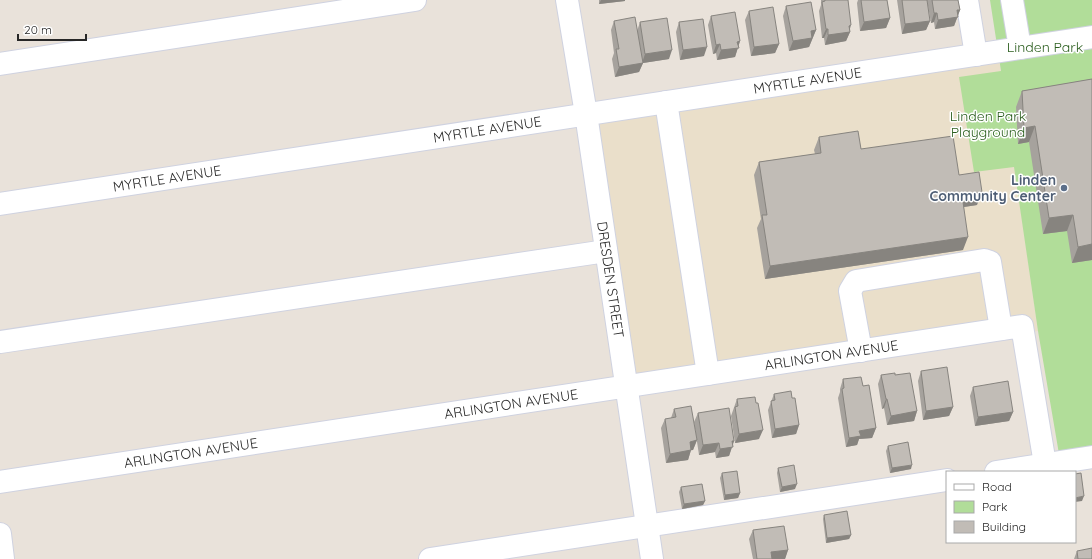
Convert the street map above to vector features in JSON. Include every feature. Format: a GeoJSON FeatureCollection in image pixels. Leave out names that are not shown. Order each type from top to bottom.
{"type":"FeatureCollection","features":[{"type":"Feature","properties":{"kind":"street"},"geometry":{"type":"LineString","coordinates":[[0,64],[415,0]]}},
{"type":"Feature","properties":{"kind":"street","name":"DRESDEN STREET"},"geometry":{"type":"LineString","coordinates":[[567,0],[586,114],[652,559]]}},
{"type":"Feature","properties":{"kind":"street"},"geometry":{"type":"LineString","coordinates":[[968,0],[976,55]]}},
{"type":"Feature","properties":{"kind":"street"},"geometry":{"type":"LineString","coordinates":[[1012,0],[1020,48]]}},
{"type":"Feature","properties":{"kind":"street","name":"MYRTLE AVENUE"},"geometry":{"type":"LineString","coordinates":[[0,204],[1092,37]]}},
{"type":"Feature","properties":{"kind":"street"},"geometry":{"type":"LineString","coordinates":[[666,102],[708,374]]}},
{"type":"Feature","properties":{"kind":"street"},"geometry":{"type":"LineString","coordinates":[[0,342],[606,251]]}},
{"type":"Feature","properties":{"kind":"street"},"geometry":{"type":"LineString","coordinates":[[861,351],[850,291],[856,281],[984,260],[990,262],[1001,329]]}},
{"type":"Feature","properties":{"kind":"street","name":"ARLINGTON AVENUE"},"geometry":{"type":"LineString","coordinates":[[0,482],[1022,326],[1046,464]]}},
{"type":"Feature","properties":{"kind":"street"},"geometry":{"type":"LineString","coordinates":[[1002,471],[1092,457]]}},
{"type":"Feature","properties":{"kind":"street"},"geometry":{"type":"LineString","coordinates":[[430,559],[946,480]]}},
{"type":"Feature","properties":{"kind":"street"},"geometry":{"type":"LineString","coordinates":[[0,534],[4,559]]}},
{"type":"Feature","properties":{"kind":"shaded area"},"geometry":{"type":"Polygon","coordinates":[[[998,52],[1038,331],[627,392],[583,112],[998,52]]]}},
{"type":"Feature","properties":{"kind":"green space","name":"Linden Park"},"geometry":{"type":"Polygon","coordinates":[[[990,0],[1092,0],[1092,449],[1059,454],[1038,331],[1014,167],[974,172],[959,77],[1001,71],[990,0]]]}},
{"type":"Feature","properties":{"kind":"building"},"geometry":{"type":"Polygon","coordinates":[[[825,0],[848,0],[851,25],[849,26],[850,32],[828,35],[822,2],[825,0]]]}},
{"type":"Feature","properties":{"kind":"building"},"geometry":{"type":"Polygon","coordinates":[[[861,0],[887,0],[890,18],[864,22],[861,0]]]}},
{"type":"Feature","properties":{"kind":"building"},"geometry":{"type":"Polygon","coordinates":[[[902,0],[927,0],[930,21],[905,24],[902,0]]]}},
{"type":"Feature","properties":{"kind":"building"},"geometry":{"type":"Polygon","coordinates":[[[932,0],[958,0],[960,10],[957,10],[958,17],[938,20],[937,13],[934,13],[932,0]]]}},
{"type":"Feature","properties":{"kind":"building"},"geometry":{"type":"Polygon","coordinates":[[[811,2],[816,30],[811,31],[812,38],[793,41],[786,6],[811,2]]]}},
{"type":"Feature","properties":{"kind":"building"},"geometry":{"type":"Polygon","coordinates":[[[773,7],[779,44],[754,47],[749,11],[773,7]]]}},
{"type":"Feature","properties":{"kind":"building"},"geometry":{"type":"Polygon","coordinates":[[[735,12],[740,41],[737,42],[739,48],[721,50],[720,44],[716,45],[711,16],[735,12]]]}},
{"type":"Feature","properties":{"kind":"building"},"geometry":{"type":"Polygon","coordinates":[[[635,17],[643,63],[619,67],[616,49],[619,49],[614,21],[635,17]]]}},
{"type":"Feature","properties":{"kind":"building"},"geometry":{"type":"Polygon","coordinates":[[[667,18],[672,50],[645,54],[640,22],[667,18]]]}},
{"type":"Feature","properties":{"kind":"building"},"geometry":{"type":"Polygon","coordinates":[[[703,19],[707,47],[683,50],[679,22],[703,19]]]}},
{"type":"Feature","properties":{"kind":"building","name":"Linden Community Center"},"geometry":{"type":"Polygon","coordinates":[[[1092,79],[1092,244],[1078,247],[1073,215],[1049,218],[1035,126],[1024,128],[1022,91],[1092,79]]]}},
{"type":"Feature","properties":{"kind":"building"},"geometry":{"type":"Polygon","coordinates":[[[858,131],[861,149],[953,136],[959,175],[979,172],[982,192],[962,195],[968,237],[770,266],[762,215],[767,215],[759,162],[821,153],[819,137],[858,131]]]}},
{"type":"Feature","properties":{"kind":"building"},"geometry":{"type":"Polygon","coordinates":[[[947,367],[953,407],[926,411],[921,371],[947,367]]]}},
{"type":"Feature","properties":{"kind":"building"},"geometry":{"type":"Polygon","coordinates":[[[895,373],[895,375],[910,373],[917,411],[891,416],[881,375],[895,373]]]}},
{"type":"Feature","properties":{"kind":"building"},"geometry":{"type":"Polygon","coordinates":[[[861,377],[863,386],[869,385],[876,428],[859,431],[861,436],[849,438],[842,389],[844,388],[843,379],[861,377]]]}},
{"type":"Feature","properties":{"kind":"building"},"geometry":{"type":"Polygon","coordinates":[[[1008,381],[1013,412],[978,417],[973,387],[1008,381]]]}},
{"type":"Feature","properties":{"kind":"building"},"geometry":{"type":"Polygon","coordinates":[[[791,391],[792,398],[795,398],[799,425],[775,429],[771,401],[775,400],[774,394],[791,391]]]}},
{"type":"Feature","properties":{"kind":"building"},"geometry":{"type":"Polygon","coordinates":[[[755,397],[756,403],[758,403],[763,430],[739,434],[735,407],[738,406],[737,399],[755,397]]]}},
{"type":"Feature","properties":{"kind":"building"},"geometry":{"type":"Polygon","coordinates":[[[691,406],[697,440],[690,442],[691,450],[670,454],[665,419],[676,417],[674,409],[691,406]]]}},
{"type":"Feature","properties":{"kind":"building"},"geometry":{"type":"Polygon","coordinates":[[[729,408],[734,441],[732,441],[733,447],[720,449],[719,443],[703,445],[698,413],[729,408]]]}},
{"type":"Feature","properties":{"kind":"building"},"geometry":{"type":"Polygon","coordinates":[[[908,442],[912,465],[892,468],[888,446],[908,442]]]}},
{"type":"Feature","properties":{"kind":"building"},"geometry":{"type":"Polygon","coordinates":[[[794,465],[797,484],[782,487],[778,468],[794,465]]]}},
{"type":"Feature","properties":{"kind":"building"},"geometry":{"type":"Polygon","coordinates":[[[737,471],[740,493],[725,495],[722,473],[737,471]]]}},
{"type":"Feature","properties":{"kind":"building"},"geometry":{"type":"Polygon","coordinates":[[[1081,473],[1084,496],[1076,498],[1076,474],[1081,473]]]}},
{"type":"Feature","properties":{"kind":"building"},"geometry":{"type":"Polygon","coordinates":[[[702,484],[705,501],[684,504],[681,487],[702,484]]]}},
{"type":"Feature","properties":{"kind":"building"},"geometry":{"type":"Polygon","coordinates":[[[847,511],[851,535],[827,538],[824,515],[847,511]]]}},
{"type":"Feature","properties":{"kind":"building"},"geometry":{"type":"Polygon","coordinates":[[[784,526],[788,550],[771,552],[772,559],[757,559],[753,530],[784,526]]]}},
{"type":"Feature","properties":{"kind":"building"},"geometry":{"type":"Polygon","coordinates":[[[1092,548],[1092,559],[1078,559],[1077,551],[1092,548]]]}},
{"type":"Feature","properties":{"kind":"place","name":"Linden Community Center"},"geometry":{"type":"Point","coordinates":[1064,188]}},
{"type":"Feature","properties":{"kind":"park label","name":"Linden Park Playground"},"geometry":{"type":"Point","coordinates":[988,124]}}]}
